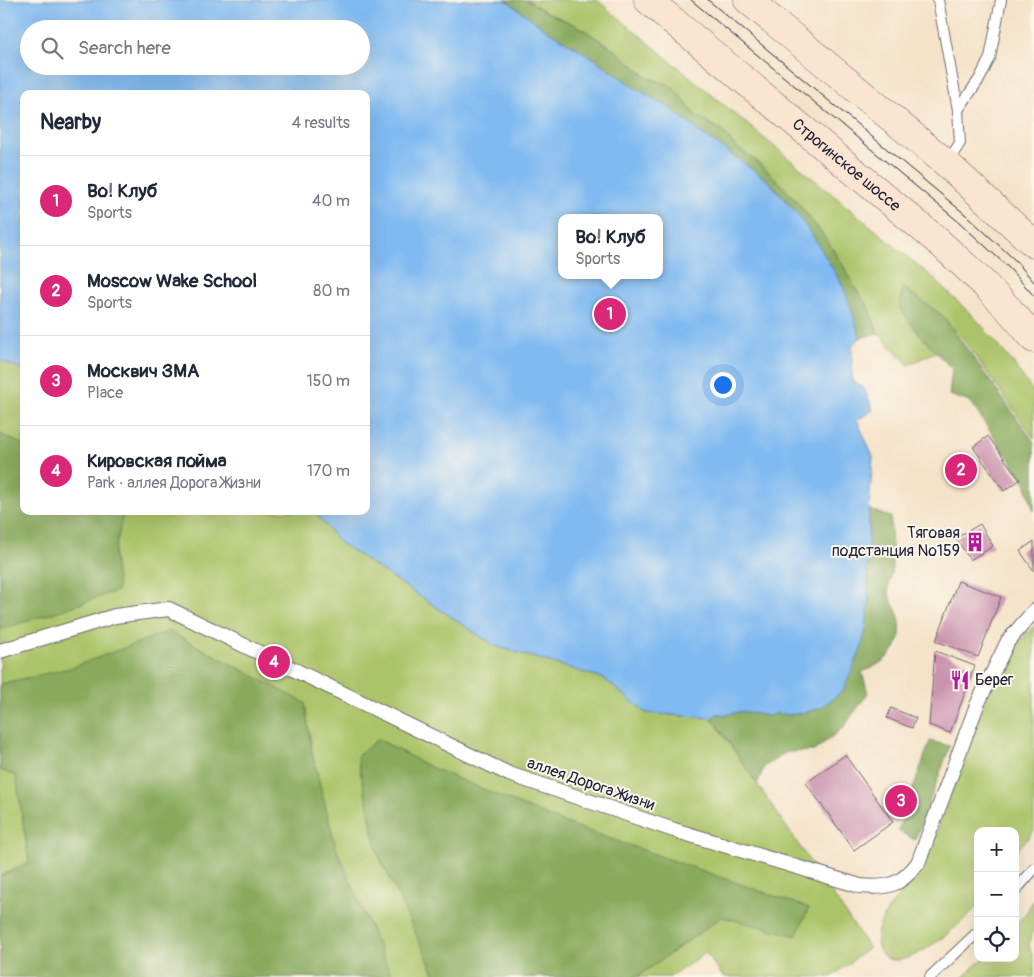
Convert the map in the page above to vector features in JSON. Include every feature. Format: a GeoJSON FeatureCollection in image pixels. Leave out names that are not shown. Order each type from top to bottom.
{"type":"FeatureCollection","features":[{"type":"Feature","properties":{"kind":"main road","name":"Строгинское шоссе"},"geometry":{"type":"LineString","coordinates":[[648,0],[940,243],[986,285],[1018,318],[1034,339]]}},
{"type":"Feature","properties":{"kind":"main road"},"geometry":{"type":"LineString","coordinates":[[748,0],[946,163],[1034,244]]}},
{"type":"Feature","properties":{"kind":"street","name":"аллея Дорога Жизни"},"geometry":{"type":"LineString","coordinates":[[0,651],[115,616],[169,609],[509,774],[674,830],[860,886],[878,888],[893,885],[907,877],[918,862],[977,705],[1008,641],[1034,611]]}},
{"type":"Feature","properties":{"kind":"lane"},"geometry":{"type":"LineString","coordinates":[[938,0],[958,110],[960,144],[946,163]]}},
{"type":"Feature","properties":{"kind":"lane"},"geometry":{"type":"LineString","coordinates":[[958,110],[980,78],[990,58],[1001,0]]}},
{"type":"Feature","properties":{"kind":"lane"},"geometry":{"type":"LineString","coordinates":[[1019,886],[1034,869]]}},
{"type":"Feature","properties":{"kind":"lane"},"geometry":{"type":"LineString","coordinates":[[930,977],[974,936]]}},
{"type":"Feature","properties":{"kind":"green space"},"geometry":{"type":"Polygon","coordinates":[[[506,0],[527,0],[546,12],[578,26],[615,50],[648,78],[668,84],[677,92],[695,115],[721,130],[736,147],[772,175],[799,204],[826,239],[854,287],[868,306],[878,333],[860,338],[851,307],[783,196],[766,179],[701,133],[670,108],[632,86],[595,59],[547,30],[506,0]]]}},
{"type":"Feature","properties":{"kind":"green space"},"geometry":{"type":"Polygon","coordinates":[[[527,0],[597,0],[932,277],[977,320],[1013,363],[1034,393],[1034,438],[960,335],[937,351],[908,365],[878,333],[868,306],[854,287],[826,239],[799,204],[772,175],[736,147],[721,130],[695,115],[677,92],[668,84],[648,78],[608,45],[527,0]]]}},
{"type":"Feature","properties":{"kind":"green space"},"geometry":{"type":"Polygon","coordinates":[[[902,286],[944,317],[1034,442],[1034,511],[1024,480],[970,402],[949,395],[952,369],[920,335],[900,309],[902,286]]]}},
{"type":"Feature","properties":{"kind":"green space"},"geometry":{"type":"Polygon","coordinates":[[[0,360],[20,368],[20,515],[317,515],[339,542],[495,646],[603,678],[646,713],[712,718],[869,948],[831,977],[723,977],[706,953],[670,977],[0,977],[0,360]]]}},
{"type":"Feature","properties":{"kind":"green space"},"geometry":{"type":"Polygon","coordinates":[[[0,434],[20,443],[20,515],[123,515],[114,555],[118,590],[0,630],[0,434]]]}},
{"type":"Feature","properties":{"kind":"green space"},"geometry":{"type":"Polygon","coordinates":[[[870,510],[891,517],[892,567],[889,590],[899,618],[900,637],[897,645],[879,664],[862,672],[868,693],[844,727],[814,751],[787,752],[764,767],[757,784],[712,718],[717,714],[725,715],[742,711],[769,716],[778,713],[787,715],[816,710],[849,674],[861,649],[866,629],[869,601],[867,572],[870,510]]]}},
{"type":"Feature","properties":{"kind":"green space"},"geometry":{"type":"Polygon","coordinates":[[[1034,626],[1034,831],[1019,848],[1019,827],[974,827],[974,909],[947,935],[918,954],[904,959],[892,960],[882,955],[877,940],[878,930],[884,916],[922,867],[945,810],[974,727],[999,674],[1021,640],[1034,626]]]}},
{"type":"Feature","properties":{"kind":"green space"},"geometry":{"type":"Polygon","coordinates":[[[169,631],[305,703],[312,753],[336,848],[392,977],[0,977],[0,876],[29,863],[16,776],[0,770],[0,684],[70,668],[169,631]]]}},
{"type":"Feature","properties":{"kind":"green space"},"geometry":{"type":"Polygon","coordinates":[[[378,739],[430,767],[557,820],[809,908],[796,936],[722,917],[637,977],[436,977],[378,854],[357,756],[378,739]]]}},
{"type":"Feature","properties":{"kind":"green space"},"geometry":{"type":"Polygon","coordinates":[[[930,741],[950,746],[915,840],[898,831],[930,741]]]}},
{"type":"Feature","properties":{"kind":"green space"},"geometry":{"type":"Polygon","coordinates":[[[1034,899],[1034,930],[1031,934],[1029,945],[1034,961],[1034,977],[963,977],[980,962],[1019,962],[1019,921],[1034,899]]]}},
{"type":"Feature","properties":{"kind":"water"},"geometry":{"type":"Polygon","coordinates":[[[0,0],[506,0],[547,30],[595,59],[632,86],[670,108],[701,133],[766,179],[796,212],[843,286],[860,338],[852,345],[852,381],[864,388],[873,410],[857,420],[873,457],[867,572],[869,601],[866,629],[861,649],[843,691],[820,708],[787,715],[778,713],[769,716],[742,711],[725,715],[717,714],[712,718],[646,713],[603,678],[495,646],[339,542],[317,515],[370,515],[370,90],[20,90],[20,368],[0,360],[0,0]]]}},
{"type":"Feature","properties":{"kind":"building"},"geometry":{"type":"Polygon","coordinates":[[[988,436],[1020,480],[1004,491],[973,447],[988,436]]]}},
{"type":"Feature","properties":{"kind":"building","name":"Тяговая подстанция №159"},"geometry":{"type":"Polygon","coordinates":[[[980,524],[993,546],[970,560],[956,538],[980,524]]]}},
{"type":"Feature","properties":{"kind":"building"},"geometry":{"type":"Polygon","coordinates":[[[1034,541],[1034,571],[1020,551],[1034,541]]]}},
{"type":"Feature","properties":{"kind":"building"},"geometry":{"type":"Polygon","coordinates":[[[958,581],[1001,597],[978,657],[936,641],[958,581]]]}},
{"type":"Feature","properties":{"kind":"building"},"geometry":{"type":"Polygon","coordinates":[[[935,651],[975,666],[950,733],[929,725],[935,651]]]}},
{"type":"Feature","properties":{"kind":"building"},"geometry":{"type":"Polygon","coordinates":[[[891,708],[916,718],[912,728],[887,718],[891,708]]]}},
{"type":"Feature","properties":{"kind":"building"},"geometry":{"type":"Polygon","coordinates":[[[845,755],[893,822],[854,850],[806,783],[845,755]]]}},
{"type":"Feature","properties":{"kind":"tram line"},"geometry":{"type":"LineString","coordinates":[[691,0],[959,222],[1009,268],[1034,296]]}},
{"type":"Feature","properties":{"kind":"tram line"},"geometry":{"type":"LineString","coordinates":[[708,0],[966,215],[1016,261],[1034,282]]}},
{"type":"Feature","properties":{"kind":"place","name":"Во! Клуб"},"geometry":{"type":"Point","coordinates":[610,314]}},
{"type":"Feature","properties":{"kind":"place","name":"Moscow Wake School"},"geometry":{"type":"Point","coordinates":[961,470]}},
{"type":"Feature","properties":{"kind":"place","name":"Тяговая подстанция №159"},"geometry":{"type":"Point","coordinates":[975,542]}},
{"type":"Feature","properties":{"kind":"place","name":"Кировская пойма"},"geometry":{"type":"Point","coordinates":[274,662]}},
{"type":"Feature","properties":{"kind":"place","name":"Берег"},"geometry":{"type":"Point","coordinates":[960,680]}},
{"type":"Feature","properties":{"kind":"place","name":"Москвич ЗМА"},"geometry":{"type":"Point","coordinates":[901,801]}}]}
